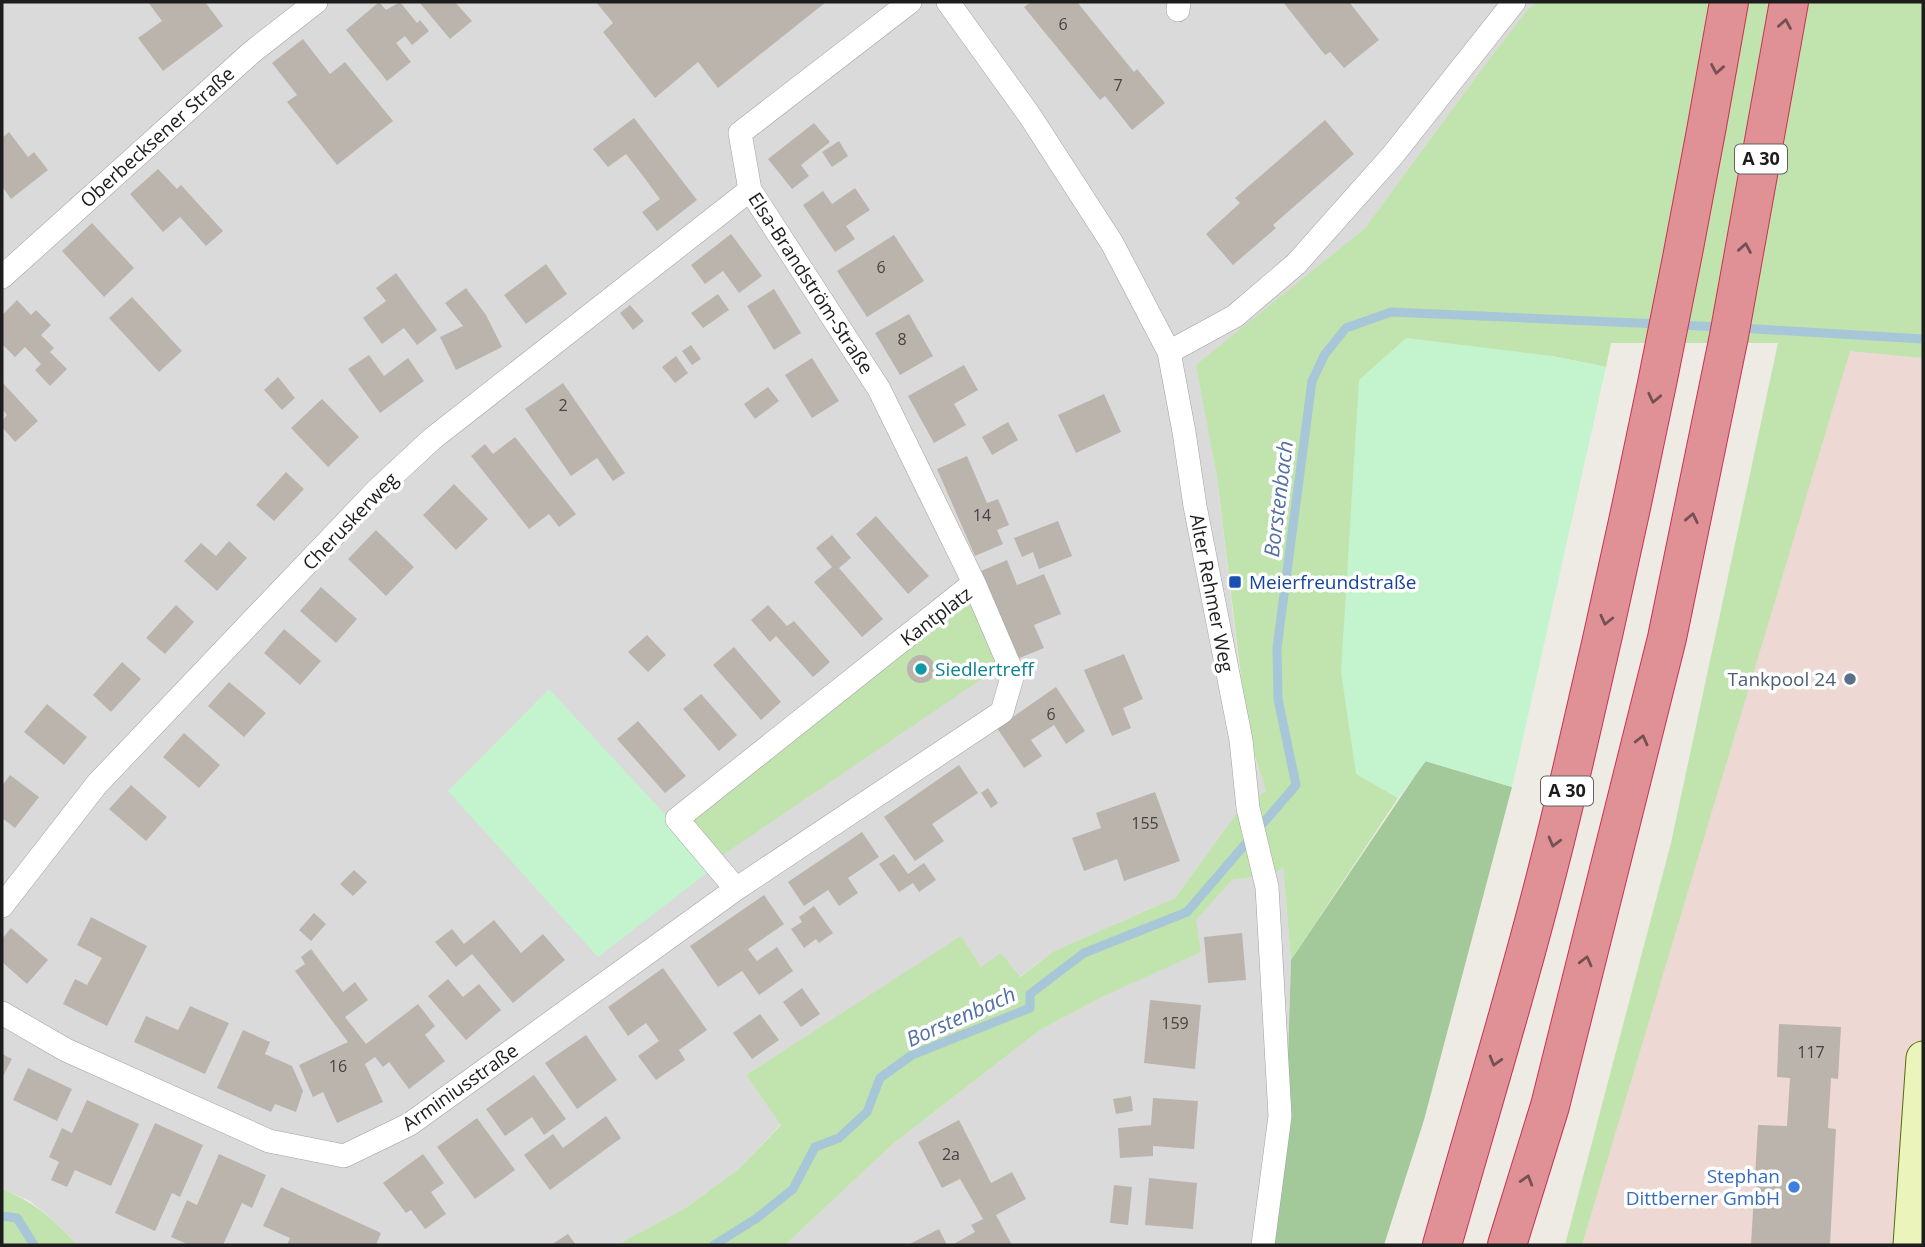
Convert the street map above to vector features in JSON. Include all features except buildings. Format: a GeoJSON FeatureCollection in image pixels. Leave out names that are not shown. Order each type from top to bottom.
{"type":"FeatureCollection","features":[{"type":"Feature","properties":{"kind":"highway","name":"A 30"},"geometry":{"type":"LineString","coordinates":[[1442,1245],[1561,816],[1619,563],[1670,321],[1729,2]]}},
{"type":"Feature","properties":{"kind":"highway","name":"A 30"},"geometry":{"type":"LineString","coordinates":[[1507,1245],[1550,1106],[1667,638],[1731,326],[1790,2]]}},
{"type":"Feature","properties":{"kind":"main road"},"geometry":{"type":"LineString","coordinates":[[1910,1245],[1923,1058]]}},
{"type":"Feature","properties":{"kind":"street","name":"Oberbecksener Straße"},"geometry":{"type":"LineString","coordinates":[[2,277],[252,52],[316,2]]}},
{"type":"Feature","properties":{"kind":"street","name":"Elsa-Brandström-Straße"},"geometry":{"type":"LineString","coordinates":[[910,2],[740,133],[750,190],[878,389],[974,583]]}},
{"type":"Feature","properties":{"kind":"street","name":"Alter Rehmer Weg"},"geometry":{"type":"LineString","coordinates":[[948,2],[1030,116],[1112,243],[1169,352],[1195,506],[1241,740],[1248,808],[1267,887],[1280,1116],[1263,1245]]}},
{"type":"Feature","properties":{"kind":"street"},"geometry":{"type":"LineString","coordinates":[[1169,352],[1235,316],[1296,264],[1392,156],[1514,2]]}},
{"type":"Feature","properties":{"kind":"street","name":"Cheruskerweg"},"geometry":{"type":"LineString","coordinates":[[2,906],[97,784],[376,491],[432,439],[750,190]]}},
{"type":"Feature","properties":{"kind":"street","name":"Kantplatz"},"geometry":{"type":"LineString","coordinates":[[974,583],[1013,674],[1002,712],[736,890],[677,819],[974,583]]}},
{"type":"Feature","properties":{"kind":"street","name":"Arminiusstraße"},"geometry":{"type":"LineString","coordinates":[[2,1013],[66,1050],[269,1141],[344,1156],[410,1124],[736,890]]}},
{"type":"Feature","properties":{"kind":"shaded area"},"geometry":{"type":"Polygon","coordinates":[[[2,2],[1537,2],[1528,9],[1484,66],[1365,228],[1197,365],[1217,477],[1247,735],[1266,791],[1242,806],[1175,898],[1054,951],[1019,977],[981,967],[961,937],[746,1075],[781,1124],[740,1168],[687,1207],[617,1245],[78,1245],[30,1201],[2,1189],[2,2]]]}},
{"type":"Feature","properties":{"kind":"shaded area"},"geometry":{"type":"Polygon","coordinates":[[[1850,350],[1923,358],[1923,1245],[1582,1245],[1850,350]]]}},
{"type":"Feature","properties":{"kind":"shaded area"},"geometry":{"type":"Polygon","coordinates":[[[1283,867],[1291,960],[1286,1120],[1271,1245],[785,1245],[894,1143],[1040,1030],[1106,995],[1195,920],[1232,880],[1276,873],[1283,867]]]}},
{"type":"Feature","properties":{"kind":"green space"},"geometry":{"type":"Polygon","coordinates":[[[1537,2],[1923,2],[1923,358],[1850,351],[1582,1245],[1565,1245],[1671,843],[1778,343],[1611,343],[1606,367],[1552,356],[1356,773],[1398,798],[1291,960],[1283,867],[1276,873],[1232,880],[1196,920],[1201,952],[1106,995],[1040,1030],[894,1143],[785,1245],[617,1245],[687,1207],[740,1168],[781,1125],[746,1075],[961,936],[981,967],[1001,953],[1020,977],[1054,951],[1175,898],[1242,806],[1266,791],[1248,735],[1217,477],[1196,365],[1365,228],[1484,66],[1528,9],[1537,2]]]}},
{"type":"Feature","properties":{"kind":"green space"},"geometry":{"type":"Polygon","coordinates":[[[1406,338],[1552,356],[1606,367],[1512,787],[1426,761],[1398,798],[1356,774],[1341,672],[1359,380],[1406,338]]]}},
{"type":"Feature","properties":{"kind":"green space"},"geometry":{"type":"Polygon","coordinates":[[[974,584],[1008,661],[714,861],[678,819],[974,584]]]}},
{"type":"Feature","properties":{"kind":"green space"},"geometry":{"type":"Polygon","coordinates":[[[549,689],[712,869],[598,957],[448,791],[549,689]]]}},
{"type":"Feature","properties":{"kind":"green space"},"geometry":{"type":"Polygon","coordinates":[[[1425,761],[1512,787],[1424,1120],[1384,1245],[1271,1245],[1286,1120],[1291,960],[1425,761]]]}},
{"type":"Feature","properties":{"kind":"green space"},"geometry":{"type":"Polygon","coordinates":[[[2,1189],[43,1212],[78,1245],[2,1245],[2,1189]]]}},
{"type":"Feature","properties":{"kind":"waterway","name":"Borstenbach"},"geometry":{"type":"LineString","coordinates":[[714,1245],[757,1218],[793,1189],[815,1147],[839,1138],[867,1112],[880,1078],[912,1055],[1030,1008],[1030,994],[1084,953],[1187,912],[1296,785],[1278,699],[1277,648],[1312,381],[1325,354],[1346,328],[1391,312],[1659,324]]}},
{"type":"Feature","properties":{"kind":"waterway","name":"Borstenbach"},"geometry":{"type":"LineString","coordinates":[[1677,325],[1722,327]]}},
{"type":"Feature","properties":{"kind":"waterway","name":"Borstenbach"},"geometry":{"type":"LineString","coordinates":[[1740,328],[1923,339]]}},
{"type":"Feature","properties":{"kind":"waterway","name":"Borstenbach"},"geometry":{"type":"LineString","coordinates":[[2,1216],[17,1218],[34,1245]]}},
{"type":"Feature","properties":{"kind":"place","name":"Meierfreundstraße"},"geometry":{"type":"Point","coordinates":[1235,582]}},
{"type":"Feature","properties":{"kind":"place","name":"Siedlertreff"},"geometry":{"type":"Point","coordinates":[921,669]}},
{"type":"Feature","properties":{"kind":"place","name":"Tankpool 24"},"geometry":{"type":"Point","coordinates":[1850,679]}},
{"type":"Feature","properties":{"kind":"place","name":"Stephan Dittberner GmbH"},"geometry":{"type":"Point","coordinates":[1794,1187]}}]}
